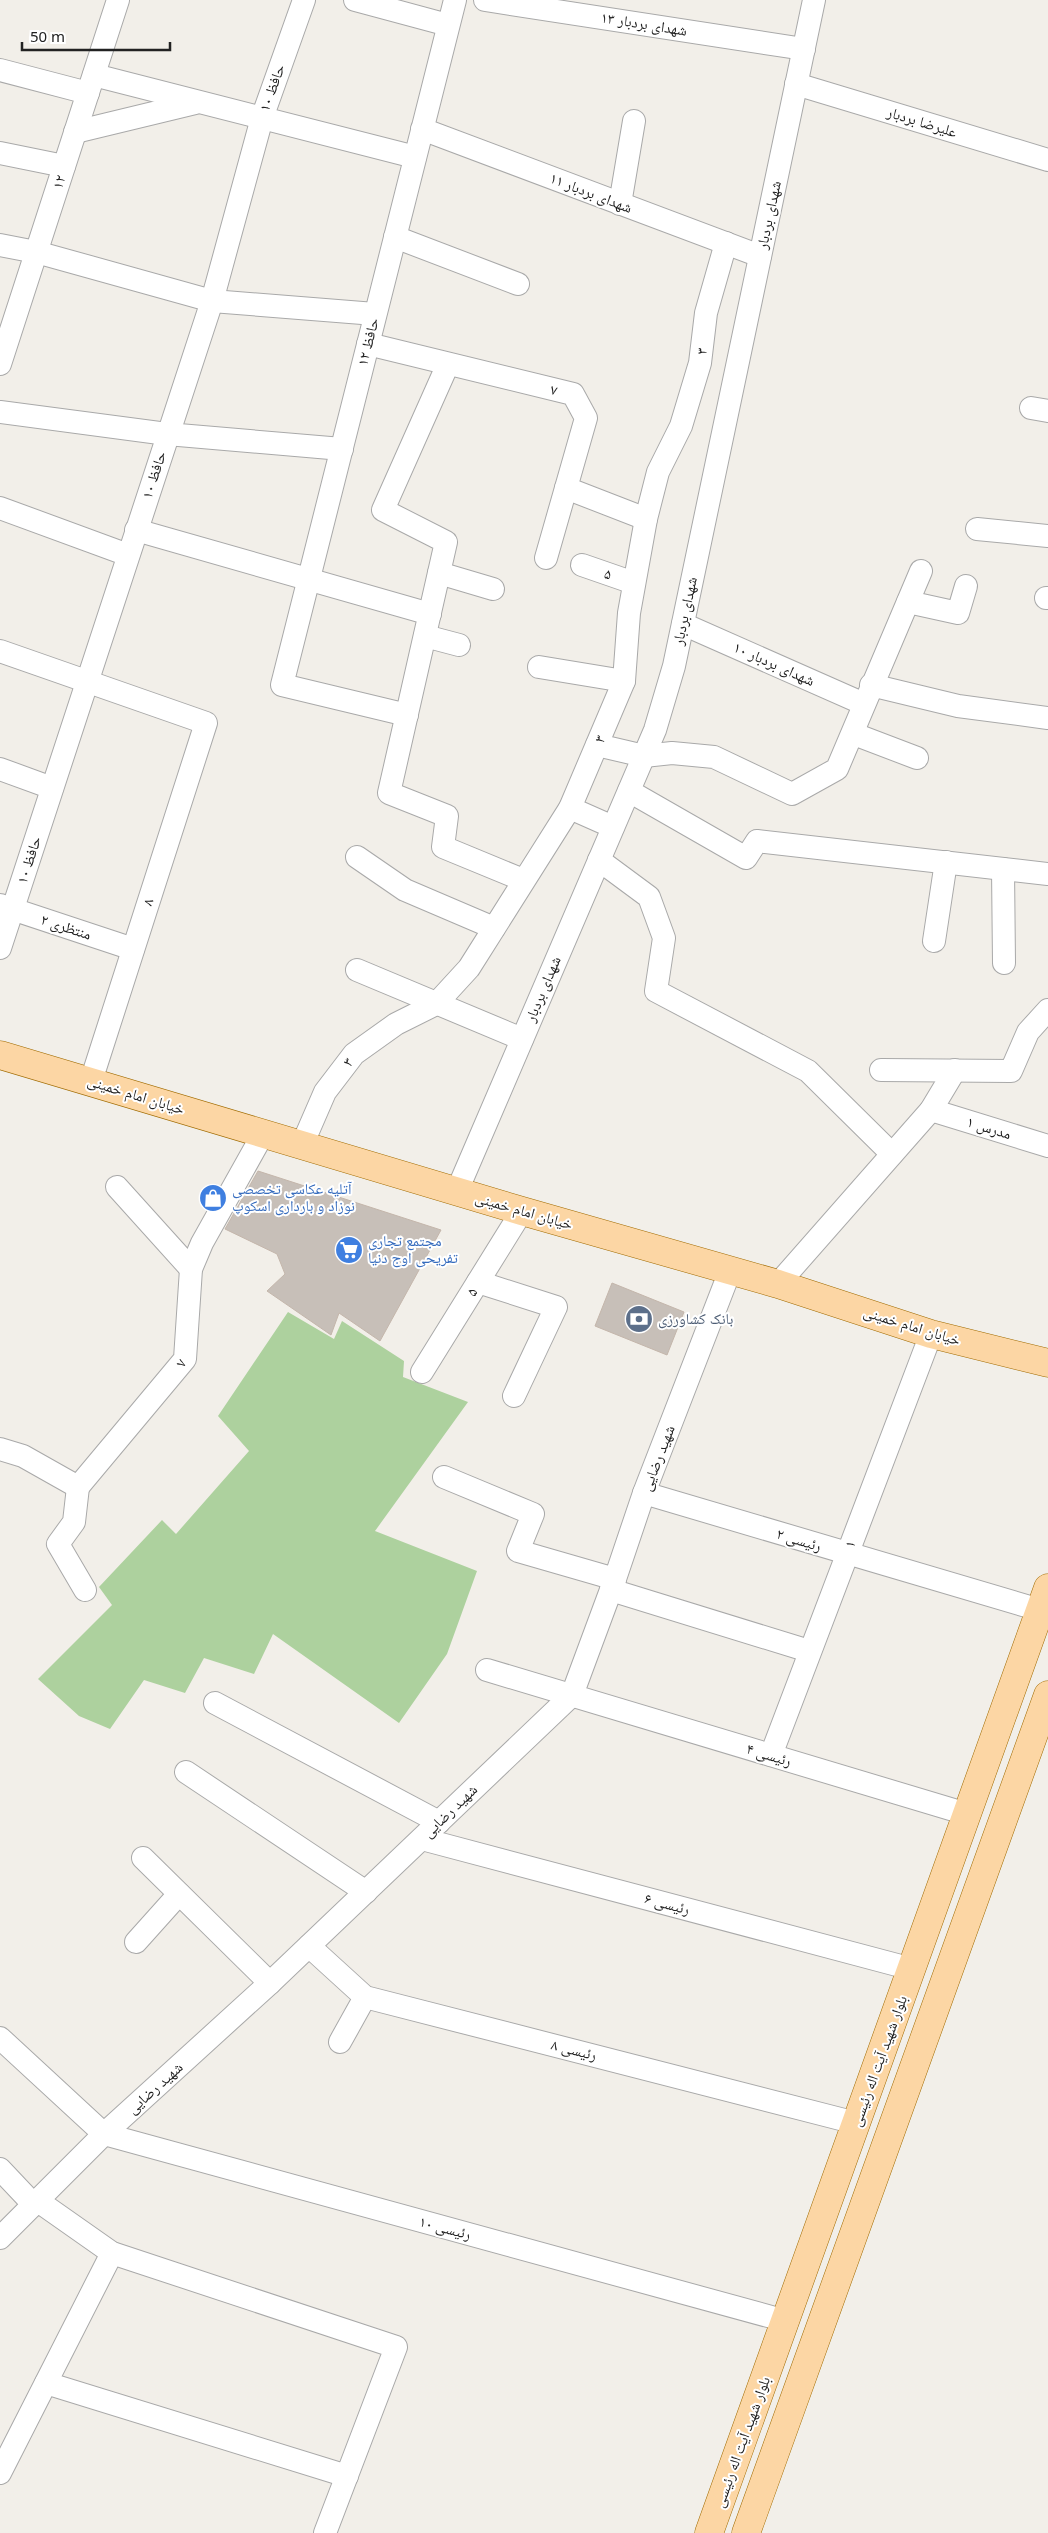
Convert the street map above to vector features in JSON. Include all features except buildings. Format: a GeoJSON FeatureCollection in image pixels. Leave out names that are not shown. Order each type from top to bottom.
{"type":"FeatureCollection","features":[{"type":"Feature","properties":{"kind":"main road","name":"خیابان امام خمینی"},"geometry":{"type":"LineString","coordinates":[[0,1055],[778,1284],[931,1334],[1048,1364]]}},
{"type":"Feature","properties":{"kind":"main road","name":"بلوار شهید آیت اله رئیسی"},"geometry":{"type":"LineString","coordinates":[[709,2533],[1044,1599]]}},
{"type":"Feature","properties":{"kind":"main road"},"geometry":{"type":"LineString","coordinates":[[746,2533],[1048,1695]]}},
{"type":"Feature","properties":{"kind":"main road"},"geometry":{"type":"LineString","coordinates":[[815,2237],[848,2250]]}},
{"type":"Feature","properties":{"kind":"street","name":"۱۲"},"geometry":{"type":"LineString","coordinates":[[0,364],[118,0]]}},
{"type":"Feature","properties":{"kind":"street","name":"حافظ ۱۰"},"geometry":{"type":"LineString","coordinates":[[0,948],[6,907],[52,788],[212,301],[262,118],[304,0]]}},
{"type":"Feature","properties":{"kind":"street"},"geometry":{"type":"LineString","coordinates":[[355,0],[448,25]]}},
{"type":"Feature","properties":{"kind":"street","name":"حافظ ۱۲"},"geometry":{"type":"LineString","coordinates":[[407,715],[282,685],[454,0]]}},
{"type":"Feature","properties":{"kind":"street","name":"شهدای بردبار ۱۳"},"geometry":{"type":"LineString","coordinates":[[485,0],[804,49]]}},
{"type":"Feature","properties":{"kind":"street","name":"شهدای بردبار"},"geometry":{"type":"LineString","coordinates":[[457,1191],[644,756],[674,666],[814,0]]}},
{"type":"Feature","properties":{"kind":"street"},"geometry":{"type":"LineString","coordinates":[[0,70],[199,102],[415,156]]}},
{"type":"Feature","properties":{"kind":"street","name":"علیرضا بردبار"},"geometry":{"type":"LineString","coordinates":[[796,84],[1048,160]]}},
{"type":"Feature","properties":{"kind":"street"},"geometry":{"type":"LineString","coordinates":[[75,132],[199,102]]}},
{"type":"Feature","properties":{"kind":"street"},"geometry":{"type":"LineString","coordinates":[[620,204],[634,121]]}},
{"type":"Feature","properties":{"kind":"street","name":"شهدای بردبار ۱۱"},"geometry":{"type":"LineString","coordinates":[[422,129],[760,256]]}},
{"type":"Feature","properties":{"kind":"street"},"geometry":{"type":"LineString","coordinates":[[0,153],[64,166]]}},
{"type":"Feature","properties":{"kind":"street"},"geometry":{"type":"LineString","coordinates":[[395,236],[518,284]]}},
{"type":"Feature","properties":{"kind":"street","name":"۳"},"geometry":{"type":"LineString","coordinates":[[302,1145],[325,1092],[354,1054],[396,1024],[436,1004],[469,968],[570,808],[598,746],[624,681],[629,613],[646,519],[658,472],[681,426],[700,363],[706,313],[726,243]]}},
{"type":"Feature","properties":{"kind":"street"},"geometry":{"type":"LineString","coordinates":[[0,245],[36,252],[212,301],[376,314]]}},
{"type":"Feature","properties":{"kind":"street","name":"۷"},"geometry":{"type":"LineString","coordinates":[[368,344],[573,394],[586,418],[546,558]]}},
{"type":"Feature","properties":{"kind":"street"},"geometry":{"type":"LineString","coordinates":[[700,363],[736,372]]}},
{"type":"Feature","properties":{"kind":"street"},"geometry":{"type":"LineString","coordinates":[[448,364],[383,510],[446,542],[389,793],[447,816],[443,847],[523,880]]}},
{"type":"Feature","properties":{"kind":"street"},"geometry":{"type":"LineString","coordinates":[[0,412],[167,434],[342,449]]}},
{"type":"Feature","properties":{"kind":"street"},"geometry":{"type":"LineString","coordinates":[[566,488],[646,519]]}},
{"type":"Feature","properties":{"kind":"street"},"geometry":{"type":"LineString","coordinates":[[0,508],[128,555]]}},
{"type":"Feature","properties":{"kind":"street"},"geometry":{"type":"LineString","coordinates":[[136,530],[308,581],[430,614]]}},
{"type":"Feature","properties":{"kind":"street"},"geometry":{"type":"LineString","coordinates":[[977,530],[1048,536]]}},
{"type":"Feature","properties":{"kind":"street","name":"۵"},"geometry":{"type":"LineString","coordinates":[[582,565],[634,583]]}},
{"type":"Feature","properties":{"kind":"street"},"geometry":{"type":"LineString","coordinates":[[598,746],[644,756],[672,753],[714,757],[792,794],[837,768],[854,734],[868,694],[921,571]]}},
{"type":"Feature","properties":{"kind":"street"},"geometry":{"type":"LineString","coordinates":[[439,572],[493,589]]}},
{"type":"Feature","properties":{"kind":"street"},"geometry":{"type":"LineString","coordinates":[[908,602],[958,613],[966,586]]}},
{"type":"Feature","properties":{"kind":"street","name":"شهدای بردبار ۱۰"},"geometry":{"type":"LineString","coordinates":[[683,624],[868,694],[1048,718]]}},
{"type":"Feature","properties":{"kind":"street"},"geometry":{"type":"LineString","coordinates":[[425,636],[459,645]]}},
{"type":"Feature","properties":{"kind":"street"},"geometry":{"type":"LineString","coordinates":[[0,651],[87,681]]}},
{"type":"Feature","properties":{"kind":"street"},"geometry":{"type":"LineString","coordinates":[[539,667],[624,681]]}},
{"type":"Feature","properties":{"kind":"street","name":"۸"},"geometry":{"type":"LineString","coordinates":[[87,681],[206,723],[91,1081]]}},
{"type":"Feature","properties":{"kind":"street"},"geometry":{"type":"LineString","coordinates":[[854,734],[917,758]]}},
{"type":"Feature","properties":{"kind":"street"},"geometry":{"type":"LineString","coordinates":[[0,769],[52,788]]}},
{"type":"Feature","properties":{"kind":"street"},"geometry":{"type":"LineString","coordinates":[[628,791],[746,858],[757,841],[1048,874]]}},
{"type":"Feature","properties":{"kind":"street"},"geometry":{"type":"LineString","coordinates":[[570,808],[613,827]]}},
{"type":"Feature","properties":{"kind":"street"},"geometry":{"type":"LineString","coordinates":[[357,857],[405,890],[494,928]]}},
{"type":"Feature","properties":{"kind":"street"},"geometry":{"type":"LineString","coordinates":[[599,860],[649,897],[664,938],[656,991],[808,1071],[892,1154]]}},
{"type":"Feature","properties":{"kind":"street"},"geometry":{"type":"LineString","coordinates":[[934,942],[946,862]]}},
{"type":"Feature","properties":{"kind":"street"},"geometry":{"type":"LineString","coordinates":[[1003,868],[1004,963]]}},
{"type":"Feature","properties":{"kind":"street","name":"منتظری ۲"},"geometry":{"type":"LineString","coordinates":[[6,907],[133,949]]}},
{"type":"Feature","properties":{"kind":"street"},"geometry":{"type":"LineString","coordinates":[[357,970],[522,1039]]}},
{"type":"Feature","properties":{"kind":"street"},"geometry":{"type":"LineString","coordinates":[[881,1070],[1011,1071],[1028,1032],[1048,1010]]}},
{"type":"Feature","properties":{"kind":"street"},"geometry":{"type":"LineString","coordinates":[[778,1284],[931,1110],[955,1070]]}},
{"type":"Feature","properties":{"kind":"street","name":"مدرس ۱"},"geometry":{"type":"LineString","coordinates":[[931,1110],[1048,1146]]}},
{"type":"Feature","properties":{"kind":"street","name":"۷"},"geometry":{"type":"LineString","coordinates":[[78,1488],[186,1359],[191,1269],[202,1243],[264,1134]]}},
{"type":"Feature","properties":{"kind":"street"},"geometry":{"type":"LineString","coordinates":[[117,1187],[191,1269]]}},
{"type":"Feature","properties":{"kind":"street","name":"۵"},"geometry":{"type":"LineString","coordinates":[[422,1372],[522,1210]]}},
{"type":"Feature","properties":{"kind":"street","name":"شهید رضایی"},"geometry":{"type":"LineString","coordinates":[[0,2238],[104,2134],[270,1983],[572,1695],[613,1585],[644,1493],[730,1271]]}},
{"type":"Feature","properties":{"kind":"street"},"geometry":{"type":"LineString","coordinates":[[478,1282],[556,1307],[514,1396]]}},
{"type":"Feature","properties":{"kind":"street","name":"۱"},"geometry":{"type":"LineString","coordinates":[[771,1755],[931,1334]]}},
{"type":"Feature","properties":{"kind":"street"},"geometry":{"type":"LineString","coordinates":[[0,1449],[23,1456],[78,1488],[74,1522],[58,1544],[85,1590]]}},
{"type":"Feature","properties":{"kind":"street"},"geometry":{"type":"LineString","coordinates":[[444,1477],[533,1514],[518,1550],[613,1585],[809,1652]]}},
{"type":"Feature","properties":{"kind":"street","name":"رئیسی ۲"},"geometry":{"type":"LineString","coordinates":[[644,1493],[846,1554],[1044,1599]]}},
{"type":"Feature","properties":{"kind":"street","name":"رئیسی ۴"},"geometry":{"type":"LineString","coordinates":[[487,1670],[967,1814]]}},
{"type":"Feature","properties":{"kind":"street"},"geometry":{"type":"LineString","coordinates":[[215,1703],[440,1822]]}},
{"type":"Feature","properties":{"kind":"street"},"geometry":{"type":"LineString","coordinates":[[186,1772],[366,1892]]}},
{"type":"Feature","properties":{"kind":"street","name":"رئیسی ۶"},"geometry":{"type":"LineString","coordinates":[[422,1839],[912,1969]]}},
{"type":"Feature","properties":{"kind":"street"},"geometry":{"type":"LineString","coordinates":[[143,1858],[270,1983]]}},
{"type":"Feature","properties":{"kind":"street"},"geometry":{"type":"LineString","coordinates":[[136,1942],[179,1894]]}},
{"type":"Feature","properties":{"kind":"street","name":"رئیسی ۸"},"geometry":{"type":"LineString","coordinates":[[309,1946],[366,1997],[856,2123]]}},
{"type":"Feature","properties":{"kind":"street"},"geometry":{"type":"LineString","coordinates":[[340,2042],[366,1997]]}},
{"type":"Feature","properties":{"kind":"street"},"geometry":{"type":"LineString","coordinates":[[0,2038],[104,2134]]}},
{"type":"Feature","properties":{"kind":"street","name":"رئیسی ۱۰"},"geometry":{"type":"LineString","coordinates":[[104,2134],[786,2321]]}},
{"type":"Feature","properties":{"kind":"street"},"geometry":{"type":"LineString","coordinates":[[0,2169],[36,2203],[112,2253],[396,2347],[325,2533]]}},
{"type":"Feature","properties":{"kind":"street"},"geometry":{"type":"LineString","coordinates":[[0,2473],[112,2253]]}},
{"type":"Feature","properties":{"kind":"street"},"geometry":{"type":"LineString","coordinates":[[46,2383],[348,2476]]}},
{"type":"Feature","properties":{"kind":"green space"},"geometry":{"type":"Polygon","coordinates":[[[288,1312],[334,1339],[342,1321],[404,1361],[403,1377],[468,1402],[375,1531],[477,1571],[447,1654],[399,1723],[273,1634],[254,1674],[204,1658],[185,1693],[144,1680],[110,1729],[79,1716],[38,1679],[112,1605],[99,1587],[162,1520],[176,1534],[249,1451],[218,1416],[288,1312]]]}},
{"type":"Feature","properties":{"kind":"place","name":"آتلیه عکاسی تخصصی نوزاد و بارداری اسکوپ"},"geometry":{"type":"Point","coordinates":[213,1198]}},
{"type":"Feature","properties":{"kind":"place","name":"مجتمع تجاری تفریحی اوج دنیا"},"geometry":{"type":"Point","coordinates":[349,1250]}},
{"type":"Feature","properties":{"kind":"place","name":"بانک کشاورزی"},"geometry":{"type":"Point","coordinates":[639,1319]}}]}
